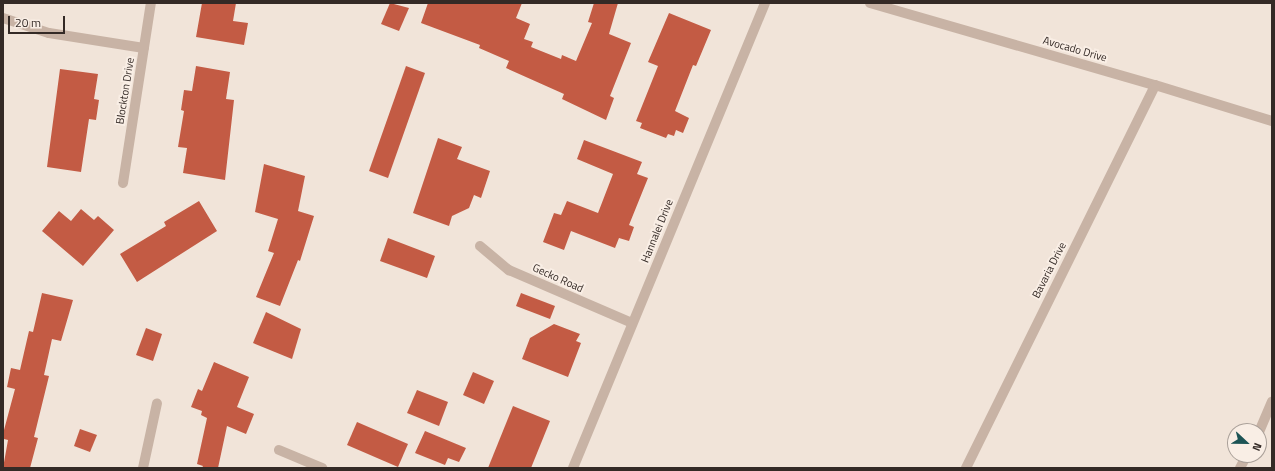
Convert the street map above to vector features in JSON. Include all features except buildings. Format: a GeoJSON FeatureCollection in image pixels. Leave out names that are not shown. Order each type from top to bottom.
{"type":"FeatureCollection","features":[{"type":"Feature","properties":{"kind":"street","name":"Blockton Drive"},"geometry":{"type":"LineString","coordinates":[[123,183],[151,3]]}},
{"type":"Feature","properties":{"kind":"street","name":"Hannalei Drive"},"geometry":{"type":"LineString","coordinates":[[572,468],[765,3]]}},
{"type":"Feature","properties":{"kind":"street","name":"Avocado Drive"},"geometry":{"type":"LineString","coordinates":[[870,3],[1155,84],[1272,121]]}},
{"type":"Feature","properties":{"kind":"street"},"geometry":{"type":"LineString","coordinates":[[3,18],[49,33],[144,48]]}},
{"type":"Feature","properties":{"kind":"street","name":"Bavaria Drive"},"geometry":{"type":"LineString","coordinates":[[966,468],[1155,84]]}},
{"type":"Feature","properties":{"kind":"street","name":"Gecko Road"},"geometry":{"type":"LineString","coordinates":[[480,246],[509,270],[632,323]]}},
{"type":"Feature","properties":{"kind":"street"},"geometry":{"type":"LineString","coordinates":[[1263,423],[1272,402]]}},
{"type":"Feature","properties":{"kind":"street"},"geometry":{"type":"LineString","coordinates":[[143,468],[157,403]]}},
{"type":"Feature","properties":{"kind":"street"},"geometry":{"type":"LineString","coordinates":[[279,450],[322,468]]}}]}
